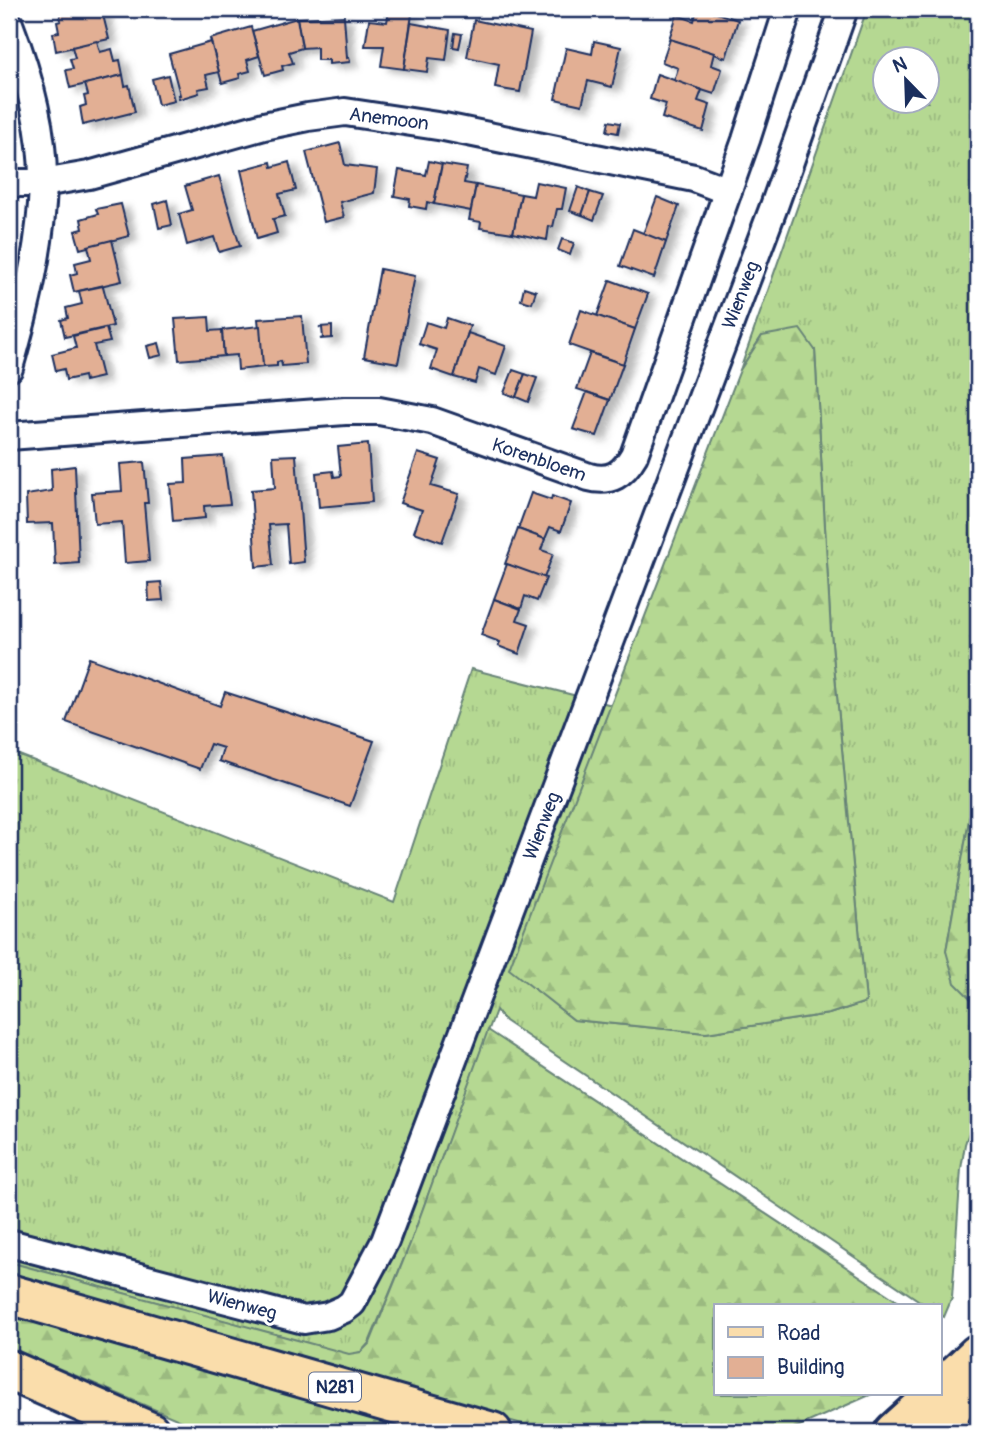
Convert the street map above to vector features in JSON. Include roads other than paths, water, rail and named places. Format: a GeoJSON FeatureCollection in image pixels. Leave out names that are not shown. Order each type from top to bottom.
{"type":"FeatureCollection","features":[{"type":"Feature","properties":{"kind":"main road","name":"N281"},"geometry":{"type":"LineString","coordinates":[[9,1294],[492,1432]]}},
{"type":"Feature","properties":{"kind":"main road"},"geometry":{"type":"LineString","coordinates":[[942,1388],[978,1355]]}},
{"type":"Feature","properties":{"kind":"main road"},"geometry":{"type":"LineString","coordinates":[[920,1432],[978,1355]]}},
{"type":"Feature","properties":{"kind":"main road"},"geometry":{"type":"LineString","coordinates":[[941,1432],[978,1355]]}},
{"type":"Feature","properties":{"kind":"main road"},"geometry":{"type":"LineString","coordinates":[[9,1370],[150,1432]]}},
{"type":"Feature","properties":{"kind":"main road"},"geometry":{"type":"LineString","coordinates":[[894,1432],[934,1396]]}},
{"type":"Feature","properties":{"kind":"street","name":"Korenbloem"},"geometry":{"type":"LineString","coordinates":[[9,436],[345,411],[379,411],[432,421],[598,480],[614,478],[625,469],[634,455],[728,191],[788,9]]}},
{"type":"Feature","properties":{"kind":"street","name":"Wienweg"},"geometry":{"type":"LineString","coordinates":[[9,1243],[304,1320],[328,1316],[344,1309],[358,1293],[385,1241],[470,1020],[774,209],[844,9]]}},
{"type":"Feature","properties":{"kind":"street"},"geometry":{"type":"LineString","coordinates":[[9,24],[22,60],[34,112],[43,183],[35,261],[26,308],[9,368]]}},
{"type":"Feature","properties":{"kind":"street","name":"Anemoon"},"geometry":{"type":"LineString","coordinates":[[9,183],[43,183],[89,175],[264,126],[345,113],[444,127],[694,178],[728,191]]}}]}
